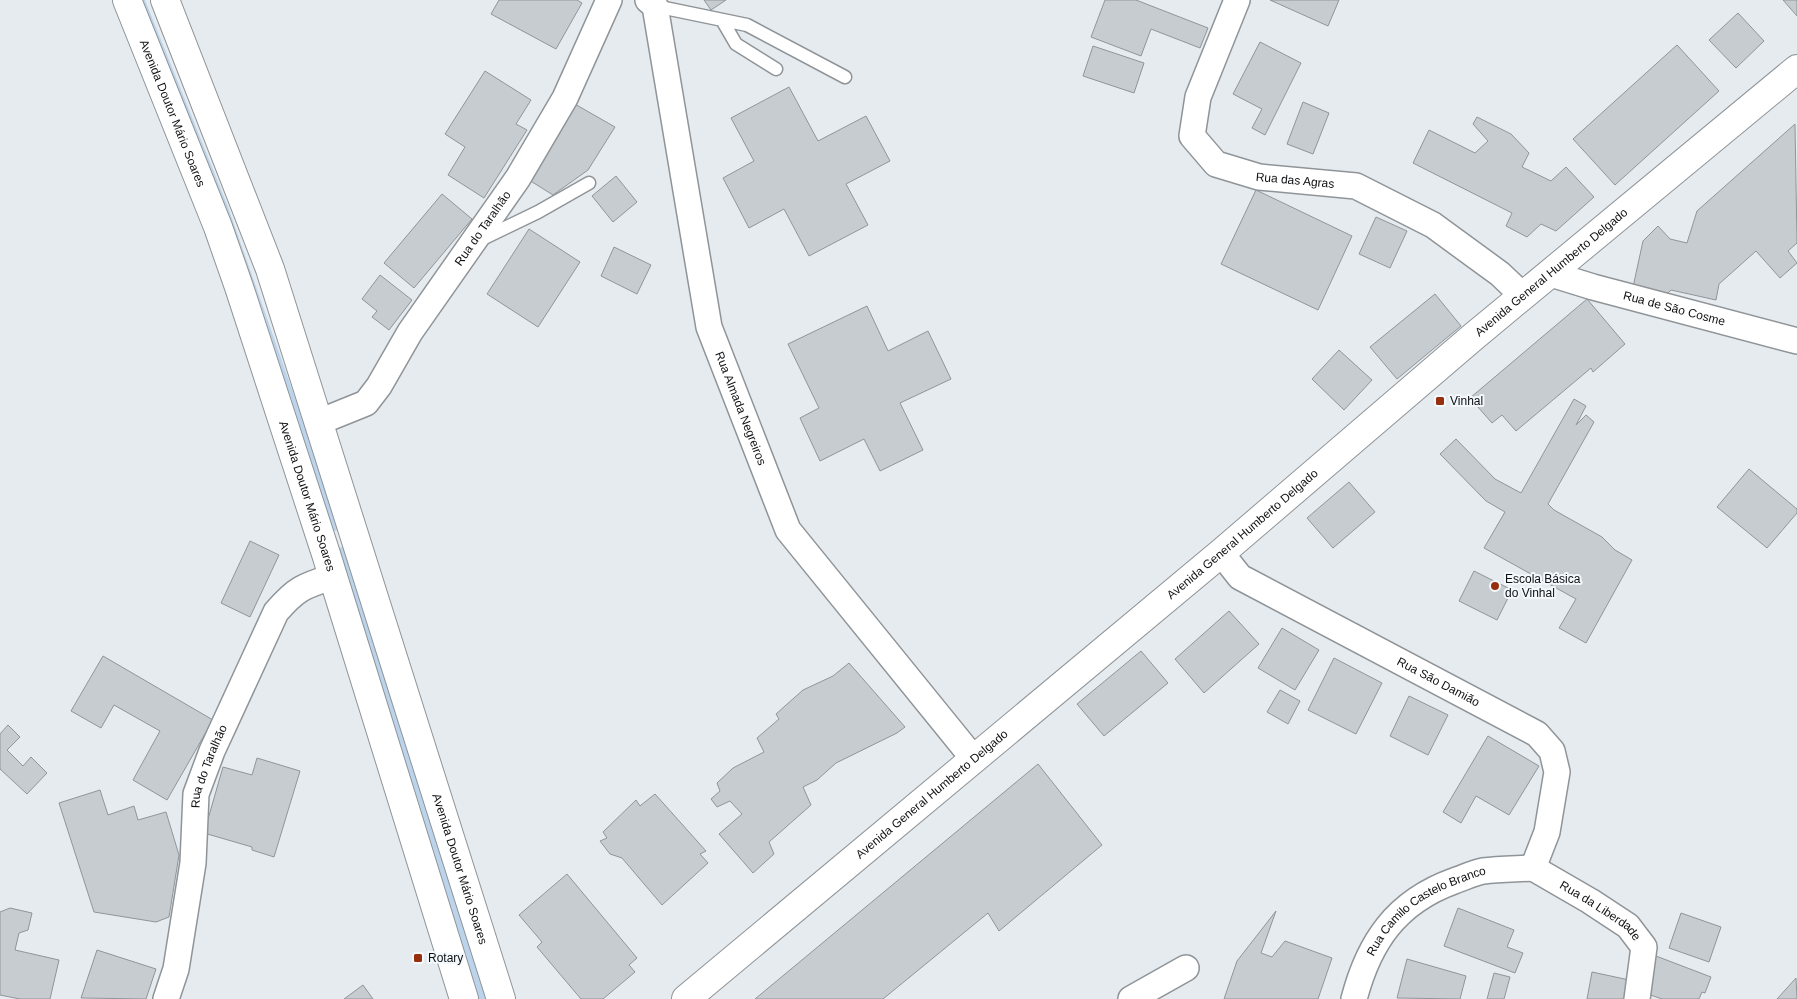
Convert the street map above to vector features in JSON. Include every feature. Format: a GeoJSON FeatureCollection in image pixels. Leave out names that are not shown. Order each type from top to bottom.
{"type":"FeatureCollection","features":[{"type":"Feature","properties":{"kind":"main road","name":"Avenida Doutor Mário Soares"},"geometry":{"type":"LineString","coordinates":[[127,0],[218,227],[332,577],[464,999]]}},
{"type":"Feature","properties":{"kind":"main road","name":"Avenida Doutor Mário Soares"},"geometry":{"type":"LineString","coordinates":[[165,0],[270,268],[502,999]]}},
{"type":"Feature","properties":{"kind":"main road","name":"Avenida General Humberto Delgado"},"geometry":{"type":"LineString","coordinates":[[686,999],[973,758],[1221,554],[1523,296],[1797,69]]}},
{"type":"Feature","properties":{"kind":"street","name":"Rua do Taralhão"},"geometry":{"type":"LineString","coordinates":[[319,422],[366,403],[379,386],[410,332],[475,242],[518,178],[565,98],[609,0]]}},
{"type":"Feature","properties":{"kind":"street","name":"Rua das Agras"},"geometry":{"type":"LineString","coordinates":[[1237,0],[1198,97],[1192,136],[1216,164],[1259,178],[1356,186],[1433,225],[1500,274],[1523,296]]}},
{"type":"Feature","properties":{"kind":"street","name":"Rua Almada Negreiros"},"geometry":{"type":"LineString","coordinates":[[651,3],[709,327],[788,530],[973,758]]}},
{"type":"Feature","properties":{"kind":"street","name":"Rua de São Cosme"},"geometry":{"type":"LineString","coordinates":[[1551,274],[1593,287],[1797,341]]}},
{"type":"Feature","properties":{"kind":"street","name":"Rua São Damião"},"geometry":{"type":"LineString","coordinates":[[1221,554],[1240,577],[1537,734],[1552,751],[1557,772],[1548,832],[1533,868]]}},
{"type":"Feature","properties":{"kind":"street","name":"Rua do Taralhão"},"geometry":{"type":"LineString","coordinates":[[166,999],[176,969],[194,863],[196,794],[212,751],[276,612],[292,593],[307,585],[332,577]]}},
{"type":"Feature","properties":{"kind":"street","name":"Rua Camilo Castelo Branco"},"geometry":{"type":"LineString","coordinates":[[1354,999],[1362,969],[1376,941],[1396,917],[1432,889],[1481,871],[1533,868]]}},
{"type":"Feature","properties":{"kind":"street","name":"Rua da Liberdade"},"geometry":{"type":"LineString","coordinates":[[1533,868],[1590,901],[1628,926],[1644,947],[1637,999]]}},
{"type":"Feature","properties":{"kind":"street"},"geometry":{"type":"LineString","coordinates":[[1131,999],[1186,968]]}},
{"type":"Feature","properties":{"kind":"lane"},"geometry":{"type":"LineString","coordinates":[[651,3],[747,25],[845,77]]}},
{"type":"Feature","properties":{"kind":"lane"},"geometry":{"type":"LineString","coordinates":[[722,20],[736,44],[776,69]]}},
{"type":"Feature","properties":{"kind":"lane"},"geometry":{"type":"LineString","coordinates":[[475,242],[538,212],[589,184]]}},
{"type":"Feature","properties":{"kind":"shaded area"},"geometry":{"type":"Polygon","coordinates":[[[136,0],[145,0],[228,207],[341,529],[331,532],[136,0]]]}},
{"type":"Feature","properties":{"kind":"shaded area"},"geometry":{"type":"Polygon","coordinates":[[[345,546],[487,999],[478,999],[336,549],[345,546]]]}},
{"type":"Feature","properties":{"kind":"building"},"geometry":{"type":"Polygon","coordinates":[[[499,0],[577,0],[582,3],[556,49],[491,14],[499,0]]]}},
{"type":"Feature","properties":{"kind":"building"},"geometry":{"type":"Polygon","coordinates":[[[704,0],[726,0],[711,10],[704,0]]]}},
{"type":"Feature","properties":{"kind":"building"},"geometry":{"type":"Polygon","coordinates":[[[1105,0],[1136,0],[1208,28],[1200,48],[1151,29],[1141,56],[1091,37],[1105,0]]]}},
{"type":"Feature","properties":{"kind":"building"},"geometry":{"type":"Polygon","coordinates":[[[1270,0],[1339,0],[1328,26],[1270,0]]]}},
{"type":"Feature","properties":{"kind":"building"},"geometry":{"type":"Polygon","coordinates":[[[1783,0],[1797,0],[1797,16],[1783,0]]]}},
{"type":"Feature","properties":{"kind":"building"},"geometry":{"type":"Polygon","coordinates":[[[1738,13],[1764,41],[1736,68],[1709,40],[1738,13]]]}},
{"type":"Feature","properties":{"kind":"building"},"geometry":{"type":"Polygon","coordinates":[[[1260,42],[1301,63],[1265,135],[1252,128],[1262,109],[1233,94],[1260,42]]]}},
{"type":"Feature","properties":{"kind":"building"},"geometry":{"type":"Polygon","coordinates":[[[1677,45],[1719,91],[1615,185],[1573,139],[1677,45]]]}},
{"type":"Feature","properties":{"kind":"building"},"geometry":{"type":"Polygon","coordinates":[[[1093,46],[1144,63],[1134,93],[1083,76],[1093,46]]]}},
{"type":"Feature","properties":{"kind":"building"},"geometry":{"type":"Polygon","coordinates":[[[485,71],[531,100],[516,124],[527,130],[484,198],[448,175],[465,147],[445,134],[485,71]]]}},
{"type":"Feature","properties":{"kind":"building"},"geometry":{"type":"Polygon","coordinates":[[[789,87],[818,141],[866,116],[890,161],[846,184],[868,225],[809,256],[784,209],[749,228],[723,178],[754,161],[731,118],[789,87]]]}},
{"type":"Feature","properties":{"kind":"building"},"geometry":{"type":"Polygon","coordinates":[[[1303,102],[1329,113],[1313,154],[1287,144],[1303,102]]]}},
{"type":"Feature","properties":{"kind":"building"},"geometry":{"type":"Polygon","coordinates":[[[573,103],[615,127],[588,170],[553,195],[529,180],[573,103]]]}},
{"type":"Feature","properties":{"kind":"building"},"geometry":{"type":"Polygon","coordinates":[[[1477,117],[1511,134],[1529,153],[1522,167],[1551,181],[1566,167],[1594,197],[1556,231],[1541,224],[1527,237],[1506,226],[1512,213],[1413,163],[1429,130],[1475,153],[1488,141],[1473,124],[1477,117]]]}},
{"type":"Feature","properties":{"kind":"building"},"geometry":{"type":"Polygon","coordinates":[[[1795,124],[1797,243],[1788,251],[1797,263],[1780,278],[1756,251],[1719,284],[1716,300],[1671,290],[1667,294],[1633,287],[1643,241],[1658,226],[1670,239],[1687,243],[1697,211],[1795,124]]]}},
{"type":"Feature","properties":{"kind":"building"},"geometry":{"type":"Polygon","coordinates":[[[616,176],[637,202],[613,222],[592,196],[616,176]]]}},
{"type":"Feature","properties":{"kind":"building"},"geometry":{"type":"Polygon","coordinates":[[[1256,190],[1352,236],[1318,310],[1221,264],[1256,190]]]}},
{"type":"Feature","properties":{"kind":"building"},"geometry":{"type":"Polygon","coordinates":[[[442,194],[472,219],[414,288],[384,263],[442,194]]]}},
{"type":"Feature","properties":{"kind":"building"},"geometry":{"type":"Polygon","coordinates":[[[1376,217],[1407,231],[1390,268],[1359,254],[1376,217]]]}},
{"type":"Feature","properties":{"kind":"building"},"geometry":{"type":"Polygon","coordinates":[[[529,229],[580,262],[538,327],[487,294],[529,229]]]}},
{"type":"Feature","properties":{"kind":"building"},"geometry":{"type":"Polygon","coordinates":[[[614,247],[651,265],[637,294],[601,276],[614,247]]]}},
{"type":"Feature","properties":{"kind":"building"},"geometry":{"type":"Polygon","coordinates":[[[380,275],[412,300],[389,330],[372,317],[377,311],[362,299],[380,275]]]}},
{"type":"Feature","properties":{"kind":"building"},"geometry":{"type":"Polygon","coordinates":[[[1435,294],[1461,326],[1397,379],[1370,347],[1435,294]]]}},
{"type":"Feature","properties":{"kind":"building"},"geometry":{"type":"Polygon","coordinates":[[[1587,299],[1625,344],[1593,372],[1591,368],[1516,431],[1502,415],[1492,423],[1470,398],[1587,299]]]}},
{"type":"Feature","properties":{"kind":"building"},"geometry":{"type":"Polygon","coordinates":[[[867,306],[888,351],[928,331],[951,379],[900,403],[923,450],[880,471],[864,439],[820,461],[800,418],[819,408],[788,344],[867,306]]]}},
{"type":"Feature","properties":{"kind":"building"},"geometry":{"type":"Polygon","coordinates":[[[1339,350],[1372,380],[1344,410],[1312,379],[1339,350]]]}},
{"type":"Feature","properties":{"kind":"building"},"geometry":{"type":"Polygon","coordinates":[[[1574,399],[1586,406],[1576,425],[1586,415],[1594,422],[1548,504],[1554,510],[1602,537],[1615,550],[1632,560],[1586,643],[1559,628],[1576,599],[1484,548],[1505,512],[1486,501],[1440,454],[1456,439],[1495,479],[1521,493],[1574,399]]]}},
{"type":"Feature","properties":{"kind":"building"},"geometry":{"type":"Polygon","coordinates":[[[1749,469],[1797,509],[1797,513],[1767,548],[1717,507],[1749,469]]]}},
{"type":"Feature","properties":{"kind":"building"},"geometry":{"type":"Polygon","coordinates":[[[1349,482],[1375,512],[1333,548],[1307,518],[1349,482]]]}},
{"type":"Feature","properties":{"kind":"building"},"geometry":{"type":"Polygon","coordinates":[[[250,541],[279,555],[250,617],[221,603],[250,541]]]}},
{"type":"Feature","properties":{"kind":"building"},"geometry":{"type":"Polygon","coordinates":[[[1474,571],[1512,590],[1497,620],[1459,601],[1474,571]]]}},
{"type":"Feature","properties":{"kind":"building"},"geometry":{"type":"Polygon","coordinates":[[[1229,611],[1259,644],[1204,693],[1175,659],[1229,611]]]}},
{"type":"Feature","properties":{"kind":"building"},"geometry":{"type":"Polygon","coordinates":[[[1282,628],[1319,650],[1295,690],[1258,668],[1282,628]]]}},
{"type":"Feature","properties":{"kind":"building"},"geometry":{"type":"Polygon","coordinates":[[[1141,651],[1168,683],[1104,736],[1077,704],[1141,651]]]}},
{"type":"Feature","properties":{"kind":"building"},"geometry":{"type":"Polygon","coordinates":[[[103,656],[213,720],[167,800],[133,780],[160,731],[114,705],[101,728],[71,711],[103,656]]]}},
{"type":"Feature","properties":{"kind":"building"},"geometry":{"type":"Polygon","coordinates":[[[1334,658],[1382,683],[1356,734],[1308,710],[1334,658]]]}},
{"type":"Feature","properties":{"kind":"building"},"geometry":{"type":"Polygon","coordinates":[[[849,663],[905,727],[897,733],[836,763],[817,780],[803,787],[811,805],[769,842],[774,854],[753,873],[719,834],[742,814],[730,801],[717,807],[711,799],[720,791],[717,783],[733,768],[764,752],[757,738],[779,719],[776,714],[803,690],[833,676],[849,663]]]}},
{"type":"Feature","properties":{"kind":"building"},"geometry":{"type":"Polygon","coordinates":[[[1280,690],[1300,701],[1288,724],[1267,712],[1280,690]]]}},
{"type":"Feature","properties":{"kind":"building"},"geometry":{"type":"Polygon","coordinates":[[[1409,696],[1448,715],[1428,755],[1390,736],[1409,696]]]}},
{"type":"Feature","properties":{"kind":"building"},"geometry":{"type":"Polygon","coordinates":[[[8,725],[20,737],[7,750],[23,766],[31,757],[47,773],[27,794],[0,769],[0,734],[8,725]]]}},
{"type":"Feature","properties":{"kind":"building"},"geometry":{"type":"Polygon","coordinates":[[[1488,736],[1539,766],[1509,815],[1476,796],[1461,823],[1443,812],[1488,736]]]}},
{"type":"Feature","properties":{"kind":"building"},"geometry":{"type":"Polygon","coordinates":[[[257,758],[300,771],[274,857],[252,850],[252,847],[204,833],[223,767],[252,775],[257,758]]]}},
{"type":"Feature","properties":{"kind":"building"},"geometry":{"type":"Polygon","coordinates":[[[1038,764],[1102,845],[999,931],[988,913],[883,999],[755,999],[1038,764]]]}},
{"type":"Feature","properties":{"kind":"building"},"geometry":{"type":"Polygon","coordinates":[[[100,790],[108,815],[134,806],[138,820],[166,812],[179,855],[169,917],[156,922],[94,912],[59,803],[100,790]]]}},
{"type":"Feature","properties":{"kind":"building"},"geometry":{"type":"Polygon","coordinates":[[[655,794],[706,851],[700,854],[708,863],[662,905],[622,858],[610,854],[600,841],[607,838],[603,832],[636,800],[640,806],[655,794]]]}},
{"type":"Feature","properties":{"kind":"building"},"geometry":{"type":"Polygon","coordinates":[[[567,874],[637,958],[629,965],[635,972],[603,999],[581,999],[537,947],[542,942],[519,915],[567,874]]]}},
{"type":"Feature","properties":{"kind":"building"},"geometry":{"type":"Polygon","coordinates":[[[10,908],[32,913],[28,930],[19,933],[15,950],[59,960],[50,999],[20,999],[0,995],[0,912],[10,908]]]}},
{"type":"Feature","properties":{"kind":"building"},"geometry":{"type":"Polygon","coordinates":[[[1458,908],[1514,930],[1507,947],[1523,953],[1515,973],[1444,946],[1458,908]]]}},
{"type":"Feature","properties":{"kind":"building"},"geometry":{"type":"Polygon","coordinates":[[[1276,911],[1261,953],[1272,957],[1285,941],[1332,958],[1318,999],[1224,999],[1237,961],[1276,911]]]}},
{"type":"Feature","properties":{"kind":"building"},"geometry":{"type":"Polygon","coordinates":[[[1681,913],[1721,927],[1709,962],[1669,948],[1681,913]]]}},
{"type":"Feature","properties":{"kind":"building"},"geometry":{"type":"Polygon","coordinates":[[[97,950],[156,969],[146,999],[81,998],[97,950]]]}},
{"type":"Feature","properties":{"kind":"building"},"geometry":{"type":"Polygon","coordinates":[[[1656,956],[1711,977],[1705,993],[1702,992],[1699,999],[1662,999],[1642,992],[1656,956]]]}},
{"type":"Feature","properties":{"kind":"building"},"geometry":{"type":"Polygon","coordinates":[[[1407,959],[1466,976],[1460,999],[1397,998],[1407,959]]]}},
{"type":"Feature","properties":{"kind":"building"},"geometry":{"type":"Polygon","coordinates":[[[1592,972],[1634,981],[1631,999],[1587,999],[1592,972]]]}},
{"type":"Feature","properties":{"kind":"building"},"geometry":{"type":"Polygon","coordinates":[[[1494,973],[1510,977],[1504,999],[1487,999],[1494,973]]]}},
{"type":"Feature","properties":{"kind":"building"},"geometry":{"type":"Polygon","coordinates":[[[1796,978],[1797,999],[1777,999],[1796,978]]]}},
{"type":"Feature","properties":{"kind":"building"},"geometry":{"type":"Polygon","coordinates":[[[363,985],[373,999],[344,999],[363,985]]]}},
{"type":"Feature","properties":{"kind":"place","name":"Vinhal"},"geometry":{"type":"Point","coordinates":[1440,401]}},
{"type":"Feature","properties":{"kind":"place","name":"Escola Básica do Vinhal"},"geometry":{"type":"Point","coordinates":[1495,586]}},
{"type":"Feature","properties":{"kind":"place","name":"Rotary"},"geometry":{"type":"Point","coordinates":[418,958]}}]}
